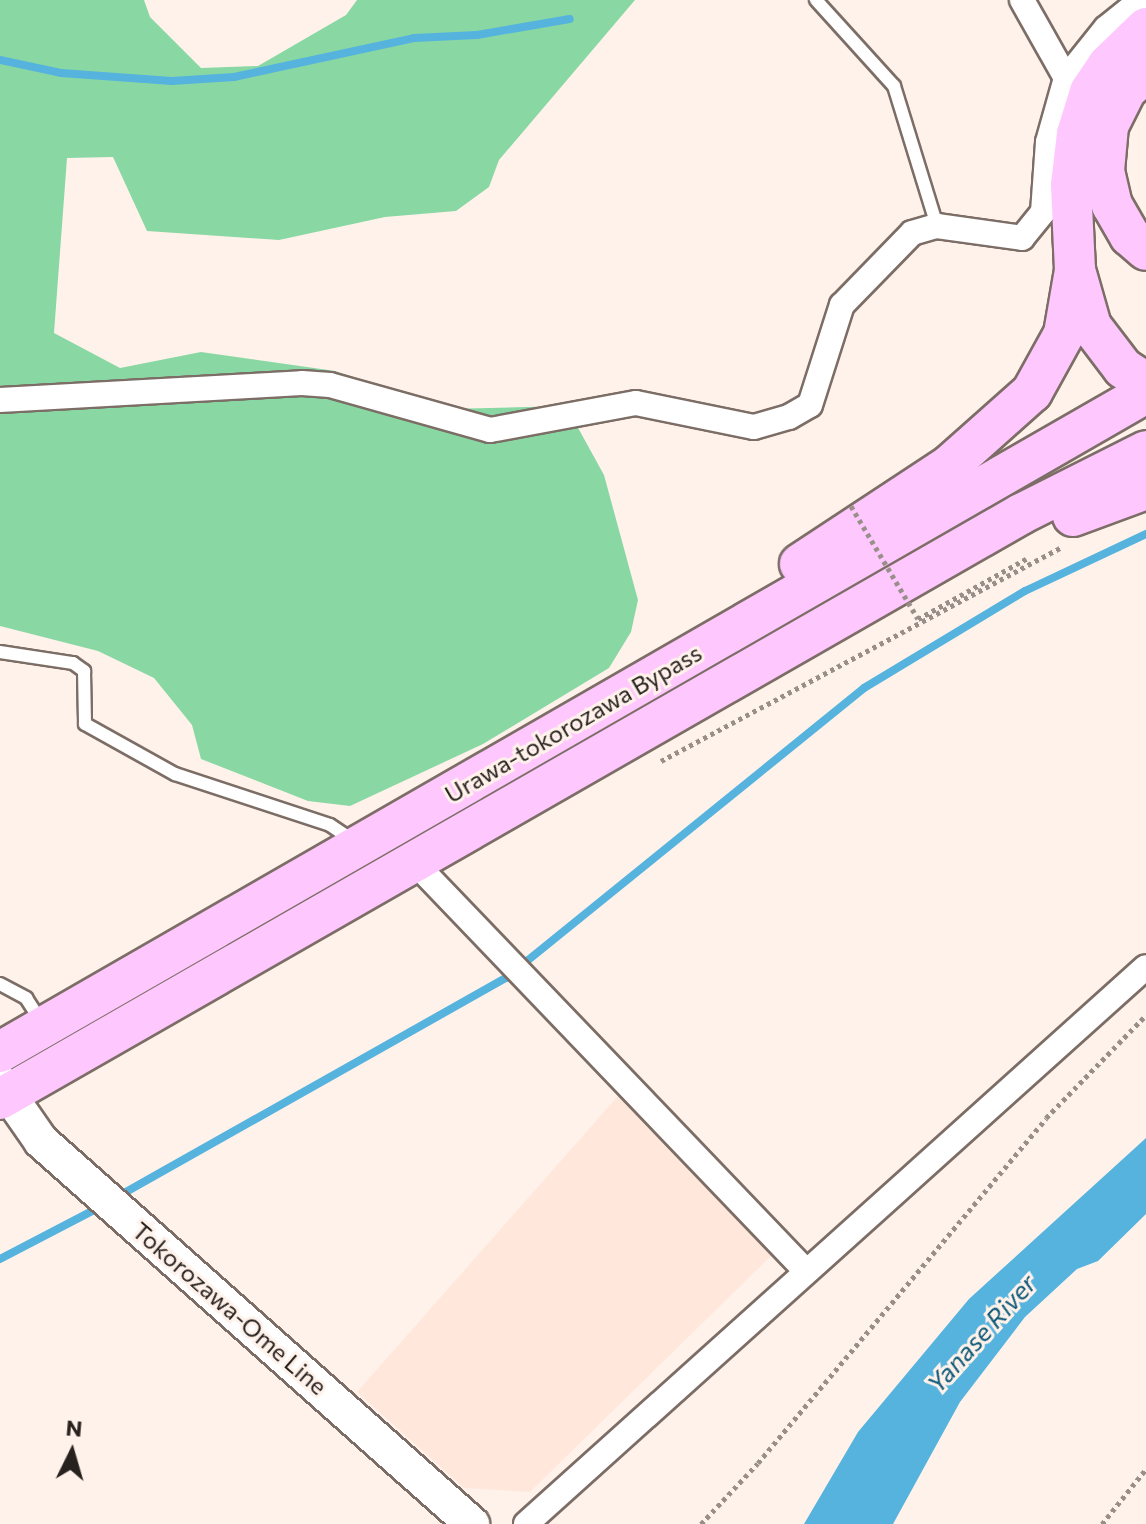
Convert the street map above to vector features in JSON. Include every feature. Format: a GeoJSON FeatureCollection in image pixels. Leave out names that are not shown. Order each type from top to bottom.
{"type":"FeatureCollection","features":[{"type":"Feature","properties":{"kind":"highway"},"geometry":{"type":"LineString","coordinates":[[1146,28],[1108,65],[1090,92],[1077,134],[1071,185],[1075,270],[1083,304],[1102,346],[1146,383]]}},
{"type":"Feature","properties":{"kind":"highway"},"geometry":{"type":"LineString","coordinates":[[1146,73],[1126,90],[1108,126],[1104,171],[1112,205],[1130,236],[1146,250]]}},
{"type":"Feature","properties":{"kind":"highway"},"geometry":{"type":"LineString","coordinates":[[540,742],[950,465],[1001,423],[1053,362],[1064,334],[1075,270]]}},
{"type":"Feature","properties":{"kind":"highway","name":"Urawa-tokorozawa Bypass"},"geometry":{"type":"LineString","coordinates":[[0,1052],[1146,393]]}},
{"type":"Feature","properties":{"kind":"highway","name":"Urawa-tokorozawa Bypass"},"geometry":{"type":"LineString","coordinates":[[2,1096],[733,682],[1021,514],[1146,451]]}},
{"type":"Feature","properties":{"kind":"highway"},"geometry":{"type":"LineString","coordinates":[[1072,529],[1146,475]]}},
{"type":"Feature","properties":{"kind":"highway"},"geometry":{"type":"LineString","coordinates":[[733,682],[1072,529],[1146,489]]}},
{"type":"Feature","properties":{"kind":"main road","name":"Tokorozawa-Ome Line"},"geometry":{"type":"LineString","coordinates":[[2,1096],[41,1141],[472,1524]]}},
{"type":"Feature","properties":{"kind":"street"},"geometry":{"type":"LineString","coordinates":[[1022,0],[1066,78]]}},
{"type":"Feature","properties":{"kind":"street"},"geometry":{"type":"LineString","coordinates":[[0,400],[302,383],[330,385],[490,430],[636,403],[754,427],[810,405],[842,305],[912,233],[937,226],[1022,238],[1043,212],[1048,142],[1066,78],[1106,28],[1141,0]]}},
{"type":"Feature","properties":{"kind":"street"},"geometry":{"type":"LineString","coordinates":[[415,863],[806,1271]]}},
{"type":"Feature","properties":{"kind":"street"},"geometry":{"type":"LineString","coordinates":[[526,1524],[1146,967]]}},
{"type":"Feature","properties":{"kind":"lane"},"geometry":{"type":"LineString","coordinates":[[816,0],[894,86],[937,226]]}},
{"type":"Feature","properties":{"kind":"lane"},"geometry":{"type":"LineString","coordinates":[[0,652],[73,663],[84,671],[85,724],[175,774],[330,825],[359,845]]}},
{"type":"Feature","properties":{"kind":"lane"},"geometry":{"type":"LineString","coordinates":[[0,984],[26,998],[45,1026]]}},
{"type":"Feature","properties":{"kind":"path"},"geometry":{"type":"LineString","coordinates":[[851,506],[918,619],[1026,559],[1003,579]]}},
{"type":"Feature","properties":{"kind":"path"},"geometry":{"type":"LineString","coordinates":[[652,766],[1003,579],[1072,529]]}},
{"type":"Feature","properties":{"kind":"path"},"geometry":{"type":"LineString","coordinates":[[701,1524],[758,1463],[1046,1118],[1146,1015]]}},
{"type":"Feature","properties":{"kind":"path"},"geometry":{"type":"LineString","coordinates":[[1102,1524],[1146,1469]]}},
{"type":"Feature","properties":{"kind":"shaded area"},"geometry":{"type":"Polygon","coordinates":[[[618,1096],[772,1255],[530,1492],[464,1488],[357,1392],[618,1096]]]}},
{"type":"Feature","properties":{"kind":"green space"},"geometry":{"type":"Polygon","coordinates":[[[0,0],[144,0],[150,17],[201,68],[258,66],[346,15],[357,0],[635,0],[499,160],[489,187],[456,211],[385,217],[279,240],[147,231],[113,157],[67,158],[54,333],[120,368],[201,352],[335,371],[448,409],[566,406],[604,475],[638,600],[631,632],[609,668],[483,744],[350,806],[308,801],[201,759],[192,725],[154,678],[98,651],[0,626],[0,0]]]}},
{"type":"Feature","properties":{"kind":"water","name":"Yanase River"},"geometry":{"type":"Polygon","coordinates":[[[1146,1138],[1146,1214],[1098,1261],[1077,1269],[1025,1317],[960,1402],[893,1524],[804,1524],[858,1432],[969,1299],[1146,1138]]]}},
{"type":"Feature","properties":{"kind":"waterway"},"geometry":{"type":"LineString","coordinates":[[0,60],[61,73],[172,81],[234,77],[414,38],[477,35],[570,19]]}},
{"type":"Feature","properties":{"kind":"waterway"},"geometry":{"type":"LineString","coordinates":[[117,1197],[506,978],[864,688],[1025,591],[1146,534]]}},
{"type":"Feature","properties":{"kind":"waterway"},"geometry":{"type":"LineString","coordinates":[[0,1259],[102,1206]]}}]}
